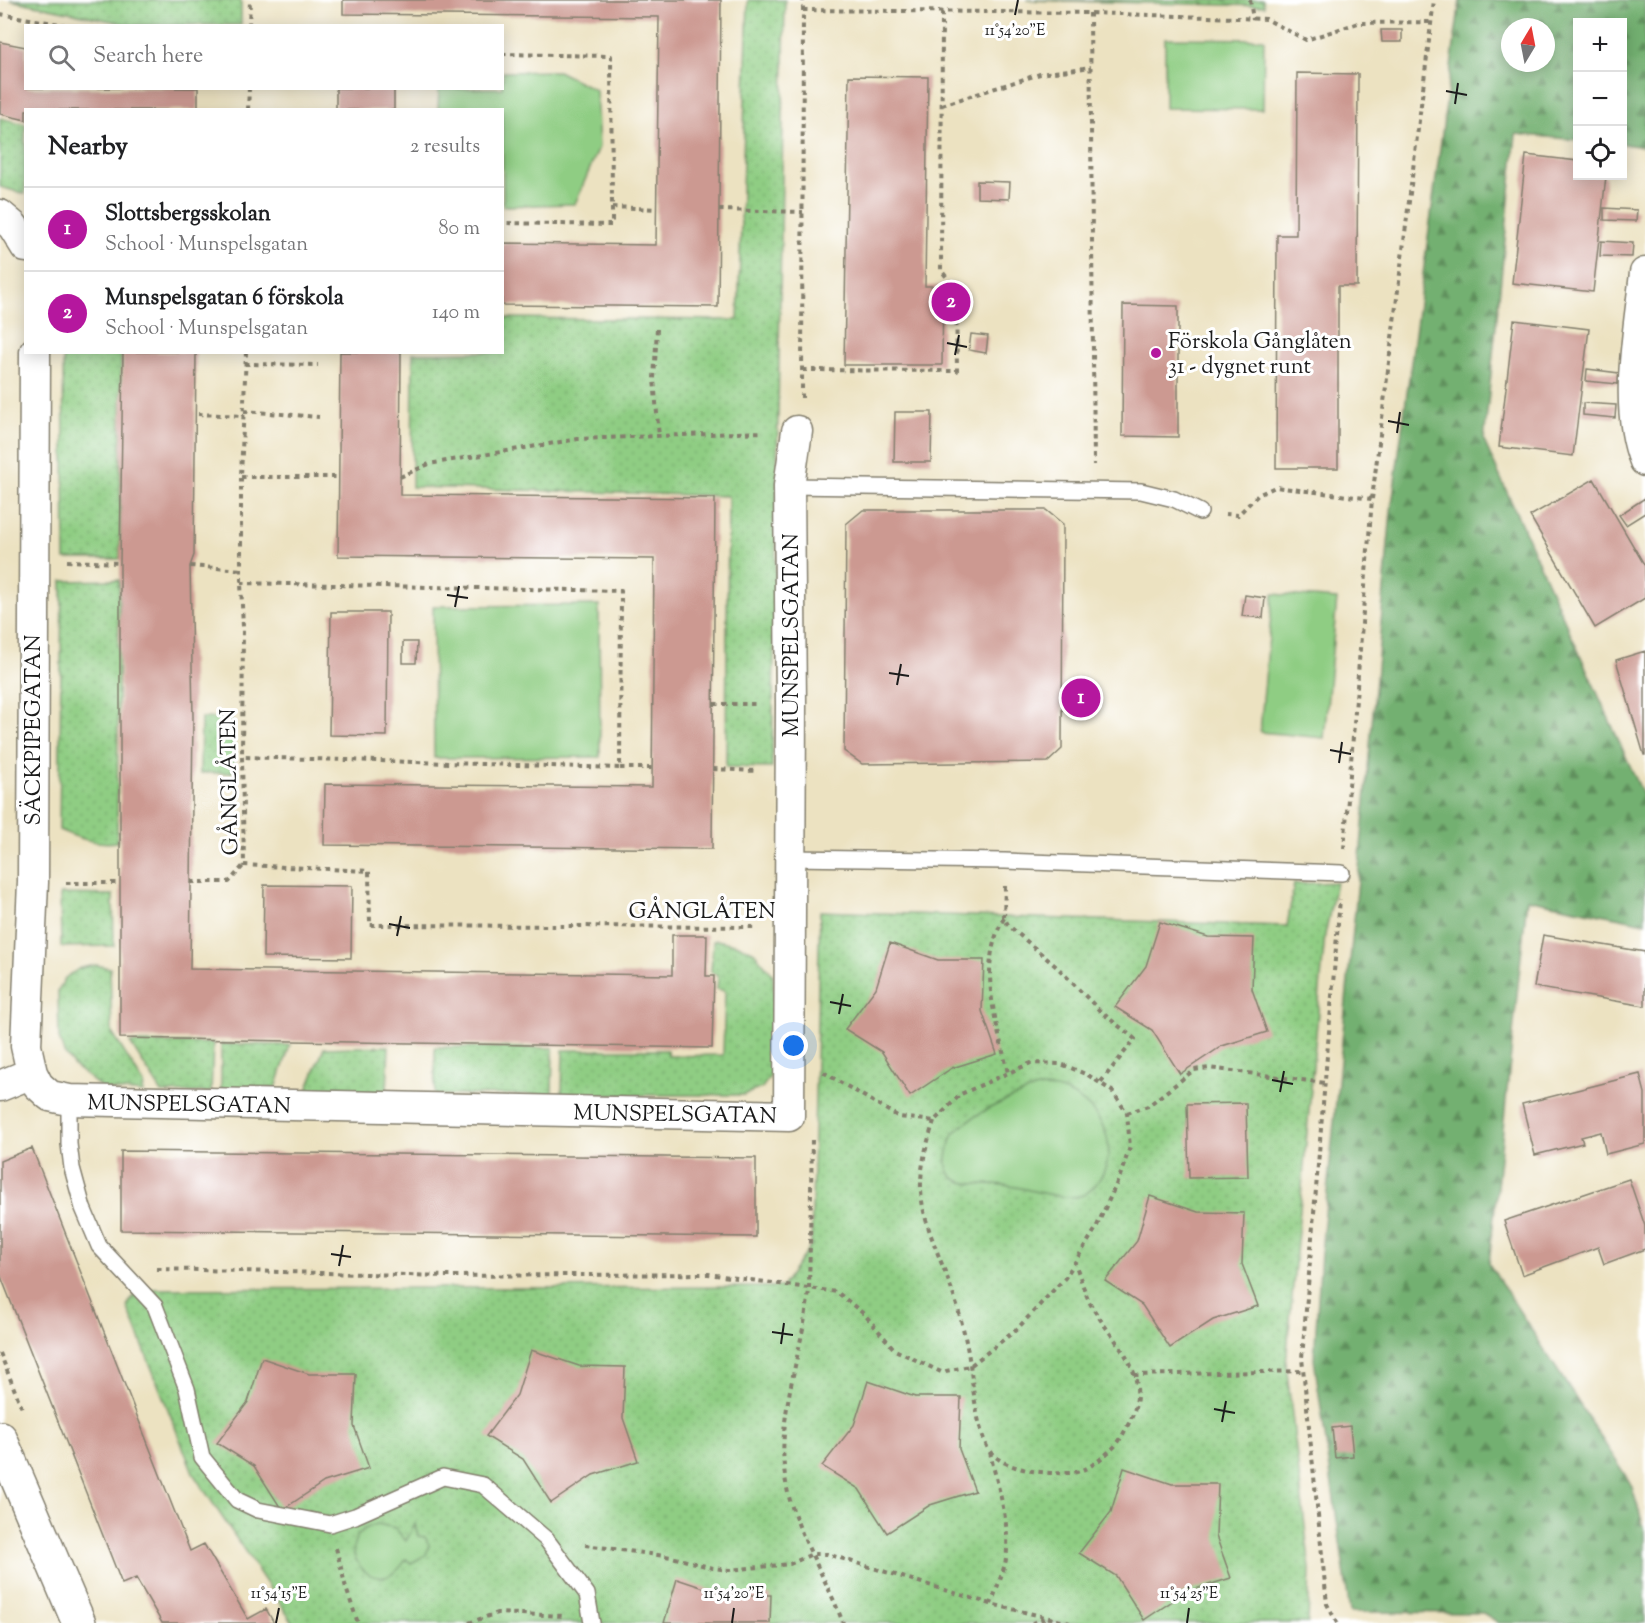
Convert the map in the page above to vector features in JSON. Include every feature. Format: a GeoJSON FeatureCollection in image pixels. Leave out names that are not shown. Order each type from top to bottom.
{"type":"FeatureCollection","features":[{"type":"Feature","properties":{"kind":"street"},"geometry":{"type":"LineString","coordinates":[[0,215],[13,226],[24,244]]}},
{"type":"Feature","properties":{"kind":"street"},"geometry":{"type":"LineString","coordinates":[[1645,273],[1634,413],[1636,436],[1645,461]]}},
{"type":"Feature","properties":{"kind":"street","name":"SÄCKPIPEGATAN"},"geometry":{"type":"LineString","coordinates":[[32,1073],[26,1046],[33,882],[34,354]]}},
{"type":"Feature","properties":{"kind":"street","name":"MUNSPELSGATAN"},"geometry":{"type":"LineString","coordinates":[[32,1073],[38,1085],[50,1096],[69,1100],[789,1116],[791,704],[789,486],[797,431]]}},
{"type":"Feature","properties":{"kind":"street"},"geometry":{"type":"LineString","coordinates":[[0,1086],[32,1073]]}},
{"type":"Feature","properties":{"kind":"street"},"geometry":{"type":"LineString","coordinates":[[0,1438],[79,1623]]}},
{"type":"Feature","properties":{"kind":"lane"},"geometry":{"type":"LineString","coordinates":[[789,486],[1142,491],[1174,499],[1200,512]]}},
{"type":"Feature","properties":{"kind":"lane"},"geometry":{"type":"LineString","coordinates":[[790,858],[1005,861],[1342,873]]}},
{"type":"Feature","properties":{"kind":"lane"},"geometry":{"type":"LineString","coordinates":[[69,1100],[69,1144],[72,1168],[99,1246],[155,1306],[187,1389],[202,1457],[237,1500],[258,1510],[330,1524],[355,1516],[443,1476],[483,1485],[549,1542],[587,1594],[592,1620]]}},
{"type":"Feature","properties":{"kind":"path"},"geometry":{"type":"LineString","coordinates":[[249,24],[250,0]]}},
{"type":"Feature","properties":{"kind":"path"},"geometry":{"type":"LineString","coordinates":[[400,477],[429,464],[578,439],[797,431],[803,388],[803,0]]}},
{"type":"Feature","properties":{"kind":"path"},"geometry":{"type":"LineString","coordinates":[[1250,0],[1253,20]]}},
{"type":"Feature","properties":{"kind":"path"},"geometry":{"type":"LineString","coordinates":[[1337,1623],[1328,1604],[1302,1358],[1372,499],[1434,0]]}},
{"type":"Feature","properties":{"kind":"path"},"geometry":{"type":"LineString","coordinates":[[803,10],[1090,13],[1266,20],[1306,40],[1358,23],[1430,22]]}},
{"type":"Feature","properties":{"kind":"path"},"geometry":{"type":"LineString","coordinates":[[803,369],[957,371],[956,289],[941,270],[942,12]]}},
{"type":"Feature","properties":{"kind":"path"},"geometry":{"type":"LineString","coordinates":[[1090,13],[1094,490]]}},
{"type":"Feature","properties":{"kind":"path"},"geometry":{"type":"LineString","coordinates":[[0,14],[59,24]]}},
{"type":"Feature","properties":{"kind":"path"},"geometry":{"type":"LineString","coordinates":[[504,54],[611,56],[612,225],[504,223]]}},
{"type":"Feature","properties":{"kind":"path"},"geometry":{"type":"LineString","coordinates":[[942,105],[1040,74],[1091,67]]}},
{"type":"Feature","properties":{"kind":"path"},"geometry":{"type":"LineString","coordinates":[[248,108],[249,90]]}},
{"type":"Feature","properties":{"kind":"path"},"geometry":{"type":"LineString","coordinates":[[612,207],[657,209]]}},
{"type":"Feature","properties":{"kind":"path"},"geometry":{"type":"LineString","coordinates":[[719,210],[803,212]]}},
{"type":"Feature","properties":{"kind":"path"},"geometry":{"type":"LineString","coordinates":[[657,328],[654,379],[659,436]]}},
{"type":"Feature","properties":{"kind":"path","name":"GÅNGLÅTEN"},"geometry":{"type":"LineString","coordinates":[[246,354],[241,583],[244,865],[369,871],[370,925],[790,927]]}},
{"type":"Feature","properties":{"kind":"path"},"geometry":{"type":"LineString","coordinates":[[245,364],[318,365]]}},
{"type":"Feature","properties":{"kind":"path"},"geometry":{"type":"LineString","coordinates":[[198,414],[319,417]]}},
{"type":"Feature","properties":{"kind":"path"},"geometry":{"type":"LineString","coordinates":[[242,477],[339,477]]}},
{"type":"Feature","properties":{"kind":"path"},"geometry":{"type":"LineString","coordinates":[[1200,512],[1238,515],[1258,495],[1275,487],[1372,499]]}},
{"type":"Feature","properties":{"kind":"path"},"geometry":{"type":"LineString","coordinates":[[34,559],[120,563]]}},
{"type":"Feature","properties":{"kind":"path"},"geometry":{"type":"LineString","coordinates":[[190,566],[242,570]]}},
{"type":"Feature","properties":{"kind":"path"},"geometry":{"type":"LineString","coordinates":[[241,583],[621,591],[620,768]]}},
{"type":"Feature","properties":{"kind":"path"},"geometry":{"type":"LineString","coordinates":[[714,704],[791,704]]}},
{"type":"Feature","properties":{"kind":"path"},"geometry":{"type":"LineString","coordinates":[[242,757],[652,768]]}},
{"type":"Feature","properties":{"kind":"path"},"geometry":{"type":"LineString","coordinates":[[713,770],[791,772]]}},
{"type":"Feature","properties":{"kind":"path"},"geometry":{"type":"LineString","coordinates":[[1005,861],[1004,917],[994,941],[990,994],[1008,1073]]}},
{"type":"Feature","properties":{"kind":"path"},"geometry":{"type":"LineString","coordinates":[[191,882],[229,882],[244,865]]}},
{"type":"Feature","properties":{"kind":"path"},"geometry":{"type":"LineString","coordinates":[[33,882],[120,883]]}},
{"type":"Feature","properties":{"kind":"path"},"geometry":{"type":"LineString","coordinates":[[1004,917],[1008,925],[1059,969],[1101,1011],[1135,1039],[1100,1083]]}},
{"type":"Feature","properties":{"kind":"path"},"geometry":{"type":"LineString","coordinates":[[121,1268],[448,1276],[708,1274],[809,1290],[837,1292],[865,1315],[895,1350],[941,1372],[970,1366],[1016,1330],[1065,1278],[1095,1230],[1120,1176],[1130,1147],[1127,1113],[1112,1091],[1088,1075],[1061,1064],[1031,1063],[961,1094],[934,1121],[924,1152],[922,1200],[931,1238],[953,1292],[970,1366],[976,1412],[989,1452],[1004,1517],[1007,1542],[1005,1562],[992,1604]]}},
{"type":"Feature","properties":{"kind":"path"},"geometry":{"type":"LineString","coordinates":[[1127,1113],[1148,1106],[1194,1070],[1209,1068],[1325,1083]]}},
{"type":"Feature","properties":{"kind":"path"},"geometry":{"type":"LineString","coordinates":[[790,1069],[819,1070],[899,1117],[934,1121]]}},
{"type":"Feature","properties":{"kind":"path"},"geometry":{"type":"LineString","coordinates":[[789,1116],[812,1139],[809,1290],[807,1311],[784,1414],[784,1466],[788,1493],[799,1526],[843,1623]]}},
{"type":"Feature","properties":{"kind":"path"},"geometry":{"type":"LineString","coordinates":[[989,1452],[1004,1464],[1035,1471],[1072,1474],[1096,1463],[1118,1444],[1134,1413],[1137,1388],[1134,1375],[1124,1351],[1095,1312],[1075,1263]]}},
{"type":"Feature","properties":{"kind":"path"},"geometry":{"type":"LineString","coordinates":[[1134,1375],[1303,1371]]}},
{"type":"Feature","properties":{"kind":"path"},"geometry":{"type":"LineString","coordinates":[[330,1524],[346,1588],[358,1623]]}},
{"type":"Feature","properties":{"kind":"path"},"geometry":{"type":"LineString","coordinates":[[549,1542],[672,1557],[729,1570],[790,1564],[812,1554],[826,1554],[992,1604],[1070,1623]]}},
{"type":"Feature","properties":{"kind":"path"},"geometry":{"type":"LineString","coordinates":[[469,1623],[497,1612],[592,1620]]}},
{"type":"Feature","properties":{"kind":"path"},"geometry":{"type":"LineString","coordinates":[[1032,1623],[1048,1617]]}},
{"type":"Feature","properties":{"kind":"green space"},"geometry":{"type":"Polygon","coordinates":[[[10,0],[241,0],[241,24],[126,24],[10,0]]]}},
{"type":"Feature","properties":{"kind":"green space"},"geometry":{"type":"Polygon","coordinates":[[[748,0],[785,0],[772,768],[726,767],[728,496],[412,487],[413,354],[504,354],[504,318],[738,320],[748,0]]]}},
{"type":"Feature","properties":{"kind":"green space"},"geometry":{"type":"Polygon","coordinates":[[[1026,0],[1263,0],[1264,6],[1026,0]]]}},
{"type":"Feature","properties":{"kind":"green space"},"geometry":{"type":"Polygon","coordinates":[[[1460,0],[1645,0],[1645,147],[1627,145],[1627,18],[1573,18],[1573,140],[1516,134],[1484,441],[1645,799],[1645,923],[1527,899],[1489,1264],[1631,1484],[1645,1531],[1645,1623],[1499,1623],[1483,1613],[1350,1612],[1314,1359],[1321,1253],[1358,880],[1391,511],[1460,0]]]}},
{"type":"Feature","properties":{"kind":"green space"},"geometry":{"type":"Polygon","coordinates":[[[1165,38],[1264,39],[1263,109],[1165,108],[1165,38]]]}},
{"type":"Feature","properties":{"kind":"green space"},"geometry":{"type":"Polygon","coordinates":[[[558,71],[596,90],[599,147],[575,204],[504,206],[504,108],[438,108],[439,90],[504,90],[504,72],[558,71]]]}},
{"type":"Feature","properties":{"kind":"green space"},"geometry":{"type":"Polygon","coordinates":[[[0,118],[24,124],[24,194],[0,187],[0,118]]]}},
{"type":"Feature","properties":{"kind":"green space"},"geometry":{"type":"Polygon","coordinates":[[[63,354],[121,354],[120,559],[65,559],[63,354]]]}},
{"type":"Feature","properties":{"kind":"green space"},"geometry":{"type":"Polygon","coordinates":[[[119,580],[117,842],[102,843],[59,830],[62,581],[119,580]]]}},
{"type":"Feature","properties":{"kind":"green space"},"geometry":{"type":"Polygon","coordinates":[[[1273,594],[1337,599],[1324,738],[1260,732],[1273,594]]]}},
{"type":"Feature","properties":{"kind":"green space"},"geometry":{"type":"Polygon","coordinates":[[[599,605],[600,757],[434,758],[433,606],[599,605]]]}},
{"type":"Feature","properties":{"kind":"green space"},"geometry":{"type":"Polygon","coordinates":[[[201,718],[231,719],[233,722],[234,769],[231,773],[200,773],[201,718]]]}},
{"type":"Feature","properties":{"kind":"green space"},"geometry":{"type":"Polygon","coordinates":[[[1336,882],[1325,935],[1286,1363],[1310,1569],[1308,1623],[293,1623],[194,1475],[127,1306],[138,1289],[782,1287],[811,1245],[820,911],[1287,926],[1294,884],[1336,882]]]}},
{"type":"Feature","properties":{"kind":"green space"},"geometry":{"type":"Polygon","coordinates":[[[60,894],[113,895],[114,946],[61,947],[60,894]]]}},
{"type":"Feature","properties":{"kind":"green space"},"geometry":{"type":"Polygon","coordinates":[[[717,940],[753,951],[773,975],[777,1057],[771,1075],[762,1088],[744,1095],[562,1095],[563,1050],[667,1050],[668,1056],[723,1055],[725,991],[717,989],[718,975],[711,972],[713,941],[717,940]]]}},
{"type":"Feature","properties":{"kind":"green space"},"geometry":{"type":"Polygon","coordinates":[[[96,965],[110,968],[112,1033],[144,1084],[143,1093],[103,1089],[74,1066],[64,1053],[59,1038],[58,991],[65,978],[80,968],[96,965]]]}},
{"type":"Feature","properties":{"kind":"green space"},"geometry":{"type":"Polygon","coordinates":[[[130,1043],[213,1043],[211,1092],[162,1093],[130,1043]]]}},
{"type":"Feature","properties":{"kind":"green space"},"geometry":{"type":"Polygon","coordinates":[[[221,1044],[290,1045],[276,1088],[221,1090],[221,1044]]]}},
{"type":"Feature","properties":{"kind":"green space"},"geometry":{"type":"Polygon","coordinates":[[[389,1046],[387,1092],[306,1093],[324,1048],[389,1046]]]}},
{"type":"Feature","properties":{"kind":"green space"},"geometry":{"type":"Polygon","coordinates":[[[435,1047],[553,1048],[552,1094],[435,1095],[435,1047]]]}},
{"type":"Feature","properties":{"kind":"green space"},"geometry":{"type":"Polygon","coordinates":[[[1037,1088],[1057,1089],[1073,1095],[1094,1112],[1101,1123],[1106,1135],[1107,1161],[1102,1175],[1092,1189],[1083,1195],[1063,1197],[1003,1185],[967,1183],[953,1177],[948,1171],[948,1152],[952,1137],[960,1127],[980,1113],[1037,1088]]]}},
{"type":"Feature","properties":{"kind":"green space"},"geometry":{"type":"Polygon","coordinates":[[[378,1524],[395,1528],[406,1541],[415,1524],[418,1536],[425,1537],[429,1545],[426,1555],[411,1563],[406,1559],[394,1573],[381,1577],[369,1574],[360,1566],[354,1554],[355,1542],[362,1531],[378,1524]]]}},
{"type":"Feature","properties":{"kind":"building"},"geometry":{"type":"Polygon","coordinates":[[[343,0],[721,0],[718,307],[504,305],[504,243],[656,245],[659,17],[343,14],[343,0]]]}},
{"type":"Feature","properties":{"kind":"building"},"geometry":{"type":"Polygon","coordinates":[[[1381,30],[1402,30],[1402,42],[1382,42],[1381,30]]]}},
{"type":"Feature","properties":{"kind":"building"},"geometry":{"type":"Polygon","coordinates":[[[0,42],[24,47],[24,90],[198,90],[198,108],[24,108],[24,120],[0,114],[0,42]]]}},
{"type":"Feature","properties":{"kind":"building"},"geometry":{"type":"Polygon","coordinates":[[[1297,73],[1358,74],[1357,286],[1338,286],[1338,468],[1276,468],[1277,235],[1296,235],[1297,73]]]}},
{"type":"Feature","properties":{"kind":"building"},"geometry":{"type":"Polygon","coordinates":[[[849,76],[928,77],[925,286],[943,286],[942,365],[844,365],[849,76]]]}},
{"type":"Feature","properties":{"kind":"building"},"geometry":{"type":"Polygon","coordinates":[[[336,90],[394,90],[394,108],[336,108],[336,90]]]}},
{"type":"Feature","properties":{"kind":"building"},"geometry":{"type":"Polygon","coordinates":[[[1526,155],[1573,160],[1573,180],[1606,180],[1593,292],[1512,283],[1526,155]]]}},
{"type":"Feature","properties":{"kind":"building"},"geometry":{"type":"Polygon","coordinates":[[[977,181],[1010,182],[1009,199],[977,198],[977,181]]]}},
{"type":"Feature","properties":{"kind":"building"},"geometry":{"type":"Polygon","coordinates":[[[1604,208],[1637,210],[1636,221],[1604,220],[1604,208]]]}},
{"type":"Feature","properties":{"kind":"building"},"geometry":{"type":"Polygon","coordinates":[[[1601,241],[1633,243],[1632,257],[1600,256],[1601,241]]]}},
{"type":"Feature","properties":{"kind":"building"},"geometry":{"type":"Polygon","coordinates":[[[1123,305],[1178,306],[1178,437],[1122,436],[1123,305]]]}},
{"type":"Feature","properties":{"kind":"building"},"geometry":{"type":"Polygon","coordinates":[[[1514,320],[1589,329],[1573,456],[1499,447],[1514,320]]]}},
{"type":"Feature","properties":{"kind":"building"},"geometry":{"type":"Polygon","coordinates":[[[971,334],[988,336],[986,353],[969,350],[971,334]]]}},
{"type":"Feature","properties":{"kind":"building"},"geometry":{"type":"Polygon","coordinates":[[[123,354],[196,354],[194,555],[190,566],[193,717],[190,969],[672,975],[672,935],[707,935],[706,976],[714,976],[712,1048],[120,1038],[120,563],[123,354]]]}},
{"type":"Feature","properties":{"kind":"building"},"geometry":{"type":"Polygon","coordinates":[[[340,354],[401,354],[400,495],[715,498],[712,849],[324,845],[325,784],[652,787],[654,559],[338,556],[340,354]]]}},
{"type":"Feature","properties":{"kind":"building"},"geometry":{"type":"Polygon","coordinates":[[[1587,369],[1619,373],[1618,384],[1586,381],[1587,369]]]}},
{"type":"Feature","properties":{"kind":"building"},"geometry":{"type":"Polygon","coordinates":[[[1583,403],[1616,405],[1615,418],[1583,415],[1583,403]]]}},
{"type":"Feature","properties":{"kind":"building"},"geometry":{"type":"Polygon","coordinates":[[[895,412],[932,412],[931,462],[894,462],[895,412]]]}},
{"type":"Feature","properties":{"kind":"building"},"geometry":{"type":"Polygon","coordinates":[[[1594,479],[1645,566],[1645,598],[1595,628],[1530,516],[1594,479]]]}},
{"type":"Feature","properties":{"kind":"building"},"geometry":{"type":"Polygon","coordinates":[[[1645,498],[1645,513],[1626,525],[1619,515],[1645,498]]]}},
{"type":"Feature","properties":{"kind":"building"},"geometry":{"type":"Polygon","coordinates":[[[863,510],[1046,510],[1063,524],[1062,749],[1048,762],[862,764],[844,751],[846,524],[863,510]]]}},
{"type":"Feature","properties":{"kind":"building"},"geometry":{"type":"Polygon","coordinates":[[[1245,595],[1265,598],[1263,618],[1242,616],[1245,595]]]}},
{"type":"Feature","properties":{"kind":"building"},"geometry":{"type":"Polygon","coordinates":[[[331,612],[388,612],[387,736],[329,735],[331,612]]]}},
{"type":"Feature","properties":{"kind":"building"},"geometry":{"type":"Polygon","coordinates":[[[403,642],[417,642],[416,663],[403,663],[403,642]]]}},
{"type":"Feature","properties":{"kind":"building"},"geometry":{"type":"Polygon","coordinates":[[[1645,651],[1645,755],[1644,755],[1616,660],[1645,651]]]}},
{"type":"Feature","properties":{"kind":"building"},"geometry":{"type":"Polygon","coordinates":[[[264,885],[352,886],[351,958],[263,957],[264,885]]]}},
{"type":"Feature","properties":{"kind":"building"},"geometry":{"type":"Polygon","coordinates":[[[1160,922],[1208,937],[1254,938],[1252,989],[1267,1032],[1222,1046],[1180,1074],[1152,1030],[1115,1007],[1146,966],[1160,922]]]}},
{"type":"Feature","properties":{"kind":"building"},"geometry":{"type":"Polygon","coordinates":[[[1543,935],[1645,952],[1645,1006],[1534,987],[1543,935]]]}},
{"type":"Feature","properties":{"kind":"building"},"geometry":{"type":"Polygon","coordinates":[[[890,943],[938,960],[984,960],[982,1011],[997,1054],[952,1068],[910,1096],[882,1052],[845,1029],[876,988],[890,943]]]}},
{"type":"Feature","properties":{"kind":"building"},"geometry":{"type":"Polygon","coordinates":[[[1640,1074],[1645,1093],[1645,1144],[1606,1154],[1601,1132],[1581,1137],[1583,1143],[1535,1155],[1522,1104],[1640,1074]]]}},
{"type":"Feature","properties":{"kind":"building"},"geometry":{"type":"Polygon","coordinates":[[[1246,1103],[1248,1177],[1189,1178],[1187,1104],[1246,1103]]]}},
{"type":"Feature","properties":{"kind":"building"},"geometry":{"type":"Polygon","coordinates":[[[32,1148],[190,1551],[204,1544],[248,1619],[266,1609],[274,1623],[162,1623],[136,1578],[122,1584],[0,1274],[0,1161],[32,1148]]]}},
{"type":"Feature","properties":{"kind":"building"},"geometry":{"type":"Polygon","coordinates":[[[121,1151],[756,1158],[756,1237],[121,1230],[121,1151]]]}},
{"type":"Feature","properties":{"kind":"building"},"geometry":{"type":"Polygon","coordinates":[[[1629,1179],[1645,1226],[1645,1249],[1604,1264],[1598,1247],[1522,1275],[1504,1221],[1629,1179]]]}},
{"type":"Feature","properties":{"kind":"building"},"geometry":{"type":"Polygon","coordinates":[[[1150,1196],[1198,1212],[1244,1213],[1242,1264],[1258,1306],[1213,1320],[1170,1348],[1142,1305],[1105,1281],[1137,1241],[1150,1196]]]}},
{"type":"Feature","properties":{"kind":"building"},"geometry":{"type":"Polygon","coordinates":[[[531,1350],[579,1366],[625,1367],[623,1418],[638,1461],[593,1475],[551,1503],[523,1459],[486,1436],[517,1395],[531,1350]]]}},
{"type":"Feature","properties":{"kind":"building"},"geometry":{"type":"Polygon","coordinates":[[[262,1358],[309,1374],[356,1374],[354,1426],[369,1468],[324,1482],[282,1510],[254,1466],[217,1443],[248,1402],[262,1358]]]}},
{"type":"Feature","properties":{"kind":"building"},"geometry":{"type":"Polygon","coordinates":[[[868,1381],[915,1397],[961,1397],[959,1449],[975,1491],[930,1505],[887,1533],[859,1489],[822,1466],[854,1425],[868,1381]]]}},
{"type":"Feature","properties":{"kind":"building"},"geometry":{"type":"Polygon","coordinates":[[[1350,1426],[1353,1456],[1335,1458],[1332,1428],[1350,1426]]]}},
{"type":"Feature","properties":{"kind":"building"},"geometry":{"type":"Polygon","coordinates":[[[1124,1468],[1172,1484],[1218,1484],[1216,1536],[1231,1578],[1186,1592],[1144,1620],[1116,1576],[1079,1553],[1111,1512],[1124,1468]]]}},
{"type":"Feature","properties":{"kind":"building"},"geometry":{"type":"Polygon","coordinates":[[[677,1579],[725,1595],[771,1595],[770,1623],[664,1623],[677,1579]]]}},
{"type":"Feature","properties":{"kind":"place","name":"Munspelsgatan 6 förskola"},"geometry":{"type":"Point","coordinates":[951,302]}},
{"type":"Feature","properties":{"kind":"place","name":"Förskola Gånglåten 31 - dygnet runt"},"geometry":{"type":"Point","coordinates":[1156,353]}},
{"type":"Feature","properties":{"kind":"place","name":"Slottsbergsskolan"},"geometry":{"type":"Point","coordinates":[1081,698]}}]}
